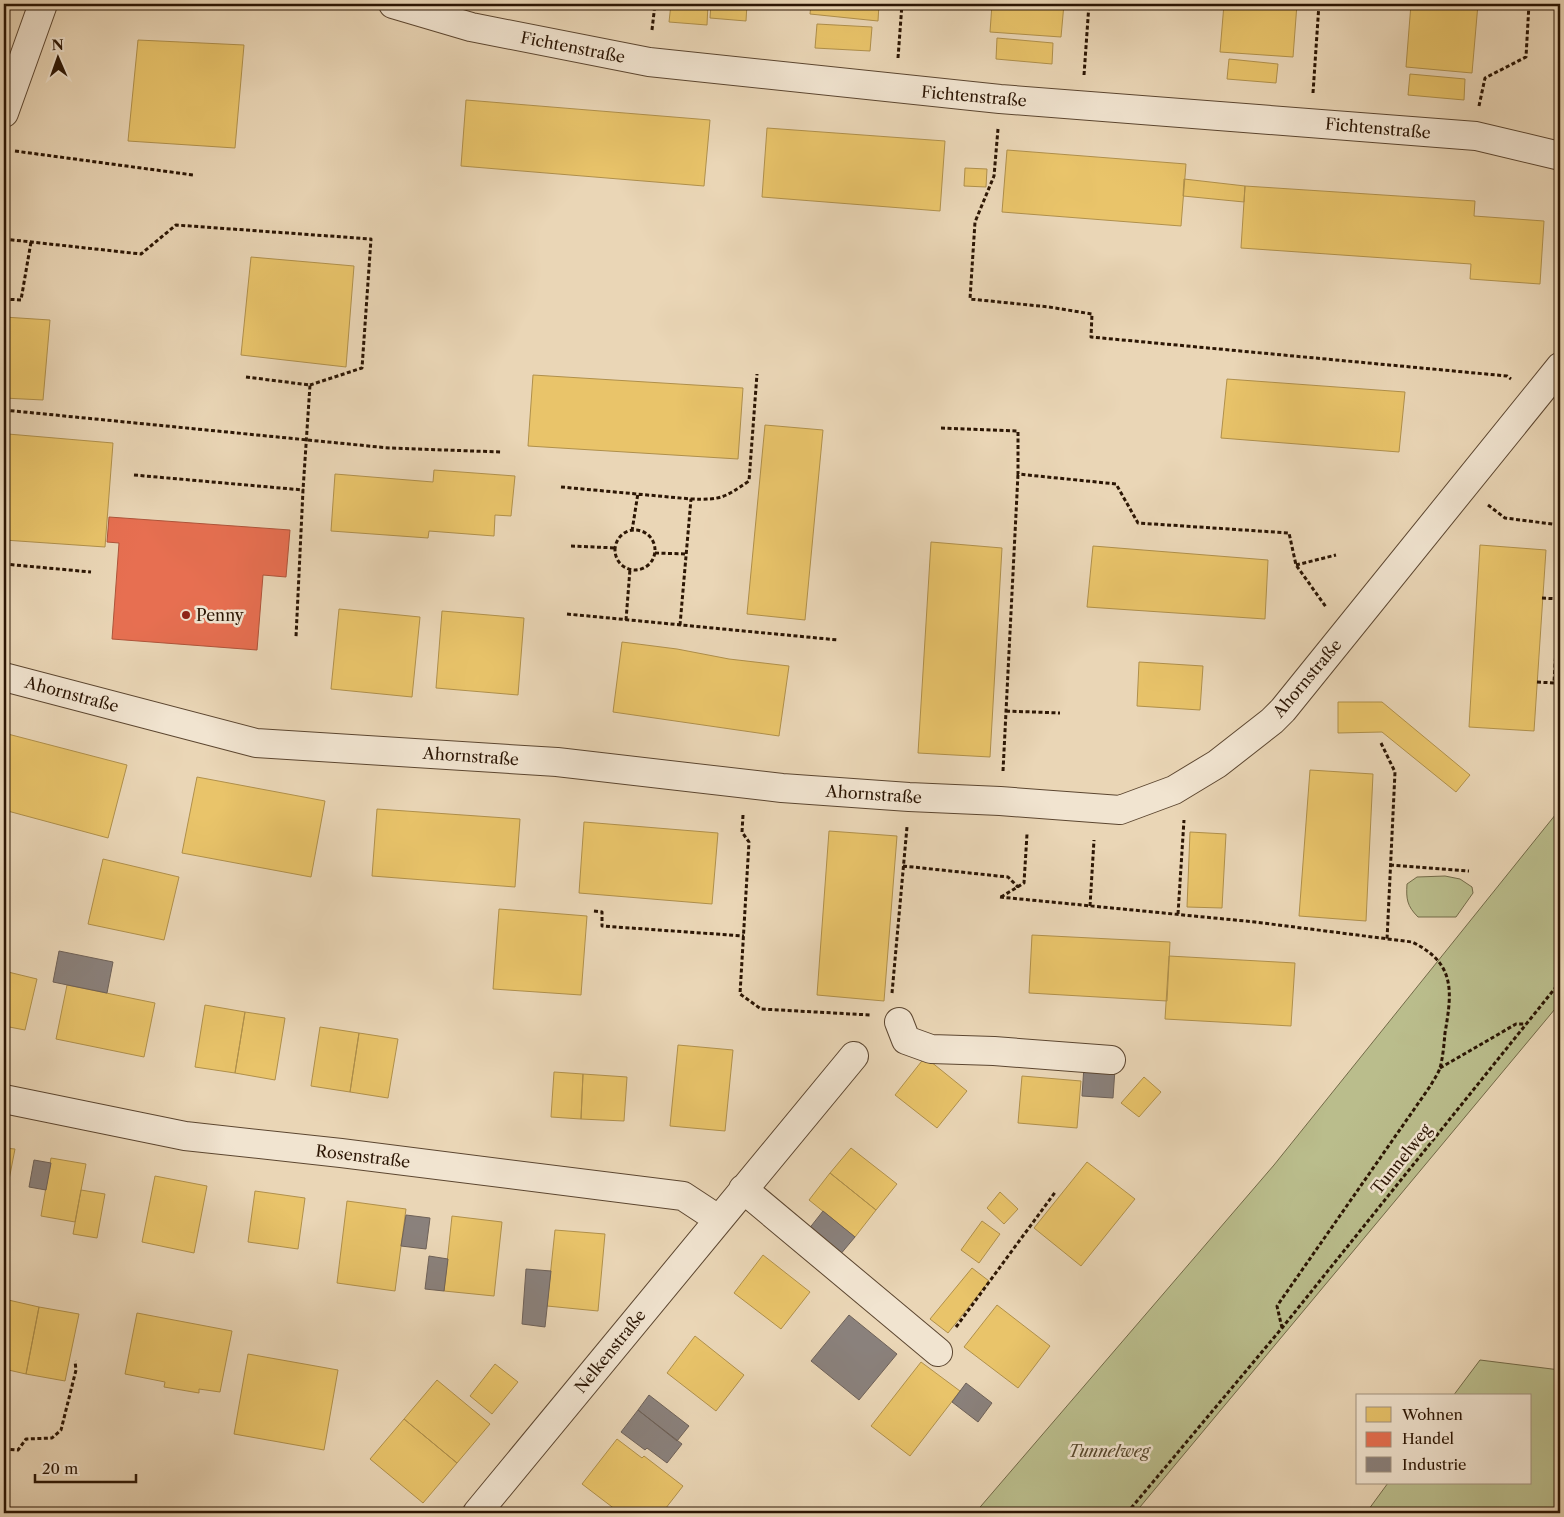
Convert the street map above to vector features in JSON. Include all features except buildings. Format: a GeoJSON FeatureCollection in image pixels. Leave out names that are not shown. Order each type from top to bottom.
{"type":"FeatureCollection","features":[{"type":"Feature","properties":{"kind":"street"},"geometry":{"type":"LineString","coordinates":[[4,113],[44,4]]}},
{"type":"Feature","properties":{"kind":"street","name":"Fichtenstraße"},"geometry":{"type":"LineString","coordinates":[[393,4],[471,27],[649,62],[1000,99],[1476,136],[1560,156]]}},
{"type":"Feature","properties":{"kind":"street","name":"Ahornstraße"},"geometry":{"type":"LineString","coordinates":[[4,676],[256,743],[557,762],[782,788],[1120,810],[1174,790],[1217,764],[1272,721],[1283,710],[1560,367]]}},
{"type":"Feature","properties":{"kind":"street"},"geometry":{"type":"LineString","coordinates":[[894,1020],[906,1040],[931,1049],[994,1051],[1111,1060]]}},
{"type":"Feature","properties":{"kind":"street","name":"Nelkenstraße"},"geometry":{"type":"LineString","coordinates":[[476,1513],[854,1056]]}},
{"type":"Feature","properties":{"kind":"street","name":"Rosenstraße"},"geometry":{"type":"LineString","coordinates":[[4,1099],[184,1136],[341,1153],[682,1196],[718,1219]]}},
{"type":"Feature","properties":{"kind":"street"},"geometry":{"type":"LineString","coordinates":[[743,1190],[938,1352]]}},
{"type":"Feature","properties":{"kind":"path"},"geometry":{"type":"LineString","coordinates":[[895,89],[902,4]]}},
{"type":"Feature","properties":{"kind":"path"},"geometry":{"type":"LineString","coordinates":[[1082,106],[1089,4]]}},
{"type":"Feature","properties":{"kind":"path"},"geometry":{"type":"LineString","coordinates":[[1310,123],[1319,4]]}},
{"type":"Feature","properties":{"kind":"path"},"geometry":{"type":"LineString","coordinates":[[1476,136],[1478,109],[1485,78],[1526,57],[1529,4]]}},
{"type":"Feature","properties":{"kind":"path"},"geometry":{"type":"LineString","coordinates":[[1000,99],[994,176],[975,222],[970,299],[1049,307],[1092,314],[1091,337],[1507,376],[1536,398]]}},
{"type":"Feature","properties":{"kind":"path"},"geometry":{"type":"LineString","coordinates":[[14,151],[192,176]]}},
{"type":"Feature","properties":{"kind":"path"},"geometry":{"type":"LineString","coordinates":[[4,239],[140,254],[176,225],[371,239],[362,368],[310,386],[246,377]]}},
{"type":"Feature","properties":{"kind":"path"},"geometry":{"type":"LineString","coordinates":[[4,299],[20,300],[31,242]]}},
{"type":"Feature","properties":{"kind":"path"},"geometry":{"type":"LineString","coordinates":[[561,488],[638,493],[691,499],[711,500],[725,497],[749,482],[757,374]]}},
{"type":"Feature","properties":{"kind":"path"},"geometry":{"type":"LineString","coordinates":[[296,637],[310,386]]}},
{"type":"Feature","properties":{"kind":"path"},"geometry":{"type":"LineString","coordinates":[[4,410],[389,448],[501,452]]}},
{"type":"Feature","properties":{"kind":"path"},"geometry":{"type":"LineString","coordinates":[[941,428],[1018,431],[1018,474],[1000,801]]}},
{"type":"Feature","properties":{"kind":"path"},"geometry":{"type":"LineString","coordinates":[[1018,474],[1116,484],[1138,523],[1289,533],[1296,565],[1324,605],[1346,631]]}},
{"type":"Feature","properties":{"kind":"path"},"geometry":{"type":"LineString","coordinates":[[134,475],[303,490]]}},
{"type":"Feature","properties":{"kind":"path"},"geometry":{"type":"LineString","coordinates":[[1464,485],[1505,518],[1560,525]]}},
{"type":"Feature","properties":{"kind":"path"},"geometry":{"type":"LineString","coordinates":[[632,531],[638,493]]}},
{"type":"Feature","properties":{"kind":"path"},"geometry":{"type":"LineString","coordinates":[[680,624],[691,499]]}},
{"type":"Feature","properties":{"kind":"path"},"geometry":{"type":"LineString","coordinates":[[632,531],[649,536],[655,552],[649,565],[636,570],[620,563],[616,557],[616,548],[618,540],[632,531]]}},
{"type":"Feature","properties":{"kind":"path"},"geometry":{"type":"LineString","coordinates":[[571,546],[616,548]]}},
{"type":"Feature","properties":{"kind":"path"},"geometry":{"type":"LineString","coordinates":[[655,552],[686,554]]}},
{"type":"Feature","properties":{"kind":"path"},"geometry":{"type":"LineString","coordinates":[[1296,565],[1336,555]]}},
{"type":"Feature","properties":{"kind":"path"},"geometry":{"type":"LineString","coordinates":[[4,564],[91,572]]}},
{"type":"Feature","properties":{"kind":"path"},"geometry":{"type":"LineString","coordinates":[[626,620],[630,569]]}},
{"type":"Feature","properties":{"kind":"path"},"geometry":{"type":"LineString","coordinates":[[1537,682],[1554,683],[1560,574]]}},
{"type":"Feature","properties":{"kind":"path"},"geometry":{"type":"LineString","coordinates":[[1542,598],[1559,600]]}},
{"type":"Feature","properties":{"kind":"path"},"geometry":{"type":"LineString","coordinates":[[567,614],[838,640]]}},
{"type":"Feature","properties":{"kind":"path"},"geometry":{"type":"LineString","coordinates":[[1006,711],[1060,714]]}},
{"type":"Feature","properties":{"kind":"path"},"geometry":{"type":"LineString","coordinates":[[1380,743],[1395,772],[1387,940]]}},
{"type":"Feature","properties":{"kind":"path"},"geometry":{"type":"LineString","coordinates":[[743,814],[742,832],[750,842],[740,994],[761,1009],[894,1020],[909,797]]}},
{"type":"Feature","properties":{"kind":"path"},"geometry":{"type":"LineString","coordinates":[[1029,803],[1024,883],[1000,898],[1255,922],[1412,942],[1435,956],[1445,971],[1449,984],[1450,1003],[1440,1068],[1431,1085],[1277,1306],[1282,1328]]}},
{"type":"Feature","properties":{"kind":"path"},"geometry":{"type":"LineString","coordinates":[[1178,914],[1184,820]]}},
{"type":"Feature","properties":{"kind":"path"},"geometry":{"type":"LineString","coordinates":[[1090,906],[1094,831]]}},
{"type":"Feature","properties":{"kind":"path"},"geometry":{"type":"LineString","coordinates":[[1390,865],[1469,871]]}},
{"type":"Feature","properties":{"kind":"path"},"geometry":{"type":"LineString","coordinates":[[903,866],[1008,877],[1018,887]]}},
{"type":"Feature","properties":{"kind":"path"},"geometry":{"type":"LineString","coordinates":[[594,910],[602,912],[602,926],[744,936]]}},
{"type":"Feature","properties":{"kind":"path","name":"Tunnelweg"},"geometry":{"type":"LineString","coordinates":[[1127,1513],[1282,1328],[1560,982]]}},
{"type":"Feature","properties":{"kind":"path"},"geometry":{"type":"LineString","coordinates":[[1440,1068],[1516,1024],[1526,1024]]}},
{"type":"Feature","properties":{"kind":"path"},"geometry":{"type":"LineString","coordinates":[[938,1352],[1056,1191]]}},
{"type":"Feature","properties":{"kind":"path"},"geometry":{"type":"LineString","coordinates":[[4,1449],[18,1450],[26,1439],[52,1438],[61,1430],[76,1370],[74,1361]]}},
{"type":"Feature","properties":{"kind":"green space","name":"Tunnelweg"},"geometry":{"type":"Polygon","coordinates":[[[1560,809],[1560,1003],[1135,1513],[975,1513],[1274,1165],[1560,809]]]}},
{"type":"Feature","properties":{"kind":"green space"},"geometry":{"type":"Polygon","coordinates":[[[1445,876],[1460,879],[1472,887],[1473,893],[1456,917],[1418,917],[1408,902],[1407,884],[1417,877],[1445,876]]]}},
{"type":"Feature","properties":{"kind":"green space"},"geometry":{"type":"Polygon","coordinates":[[[1480,1360],[1560,1370],[1560,1513],[1366,1513],[1387,1484],[1532,1484],[1532,1394],[1454,1394],[1480,1360]]]}},
{"type":"Feature","properties":{"kind":"place","name":"Penny"},"geometry":{"type":"Point","coordinates":[186,615]}}]}
